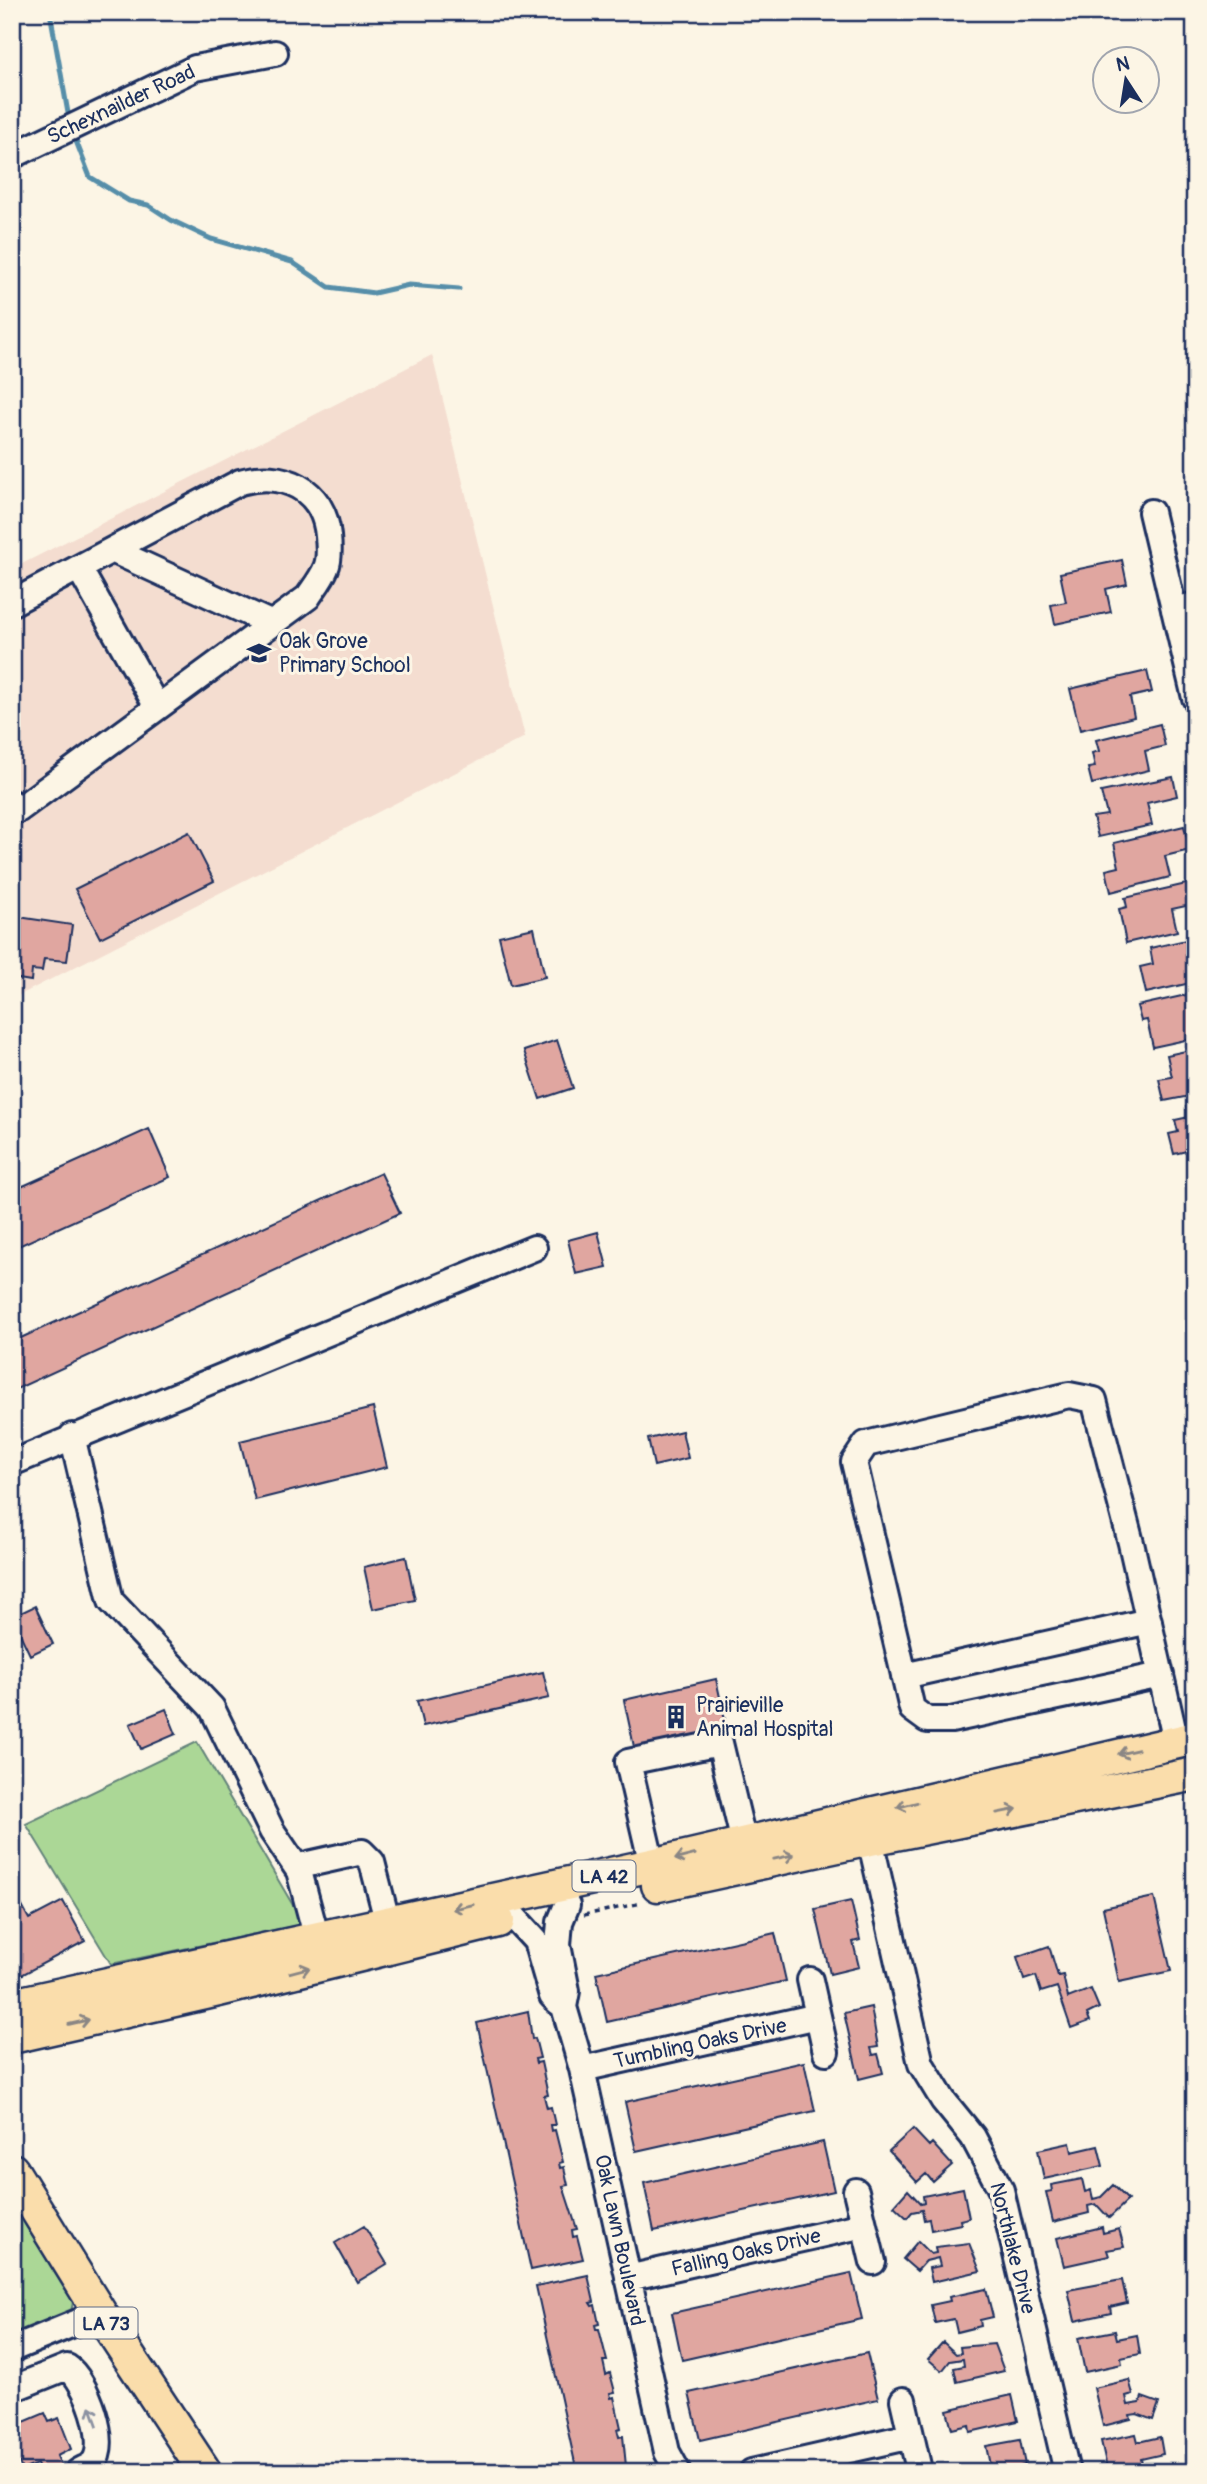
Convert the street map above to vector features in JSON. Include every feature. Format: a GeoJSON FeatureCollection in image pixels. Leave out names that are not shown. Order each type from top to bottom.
{"type":"FeatureCollection","features":[{"type":"Feature","properties":{"kind":"main road","name":"LA 42"},"geometry":{"type":"LineString","coordinates":[[12,2005],[652,1865],[1185,1740]]}},
{"type":"Feature","properties":{"kind":"main road","name":"LA 42"},"geometry":{"type":"LineString","coordinates":[[12,2037],[233,1987],[567,1905],[870,1839],[1195,1774]]}},
{"type":"Feature","properties":{"kind":"main road","name":"LA 73"},"geometry":{"type":"LineString","coordinates":[[12,2170],[100,2313],[205,2472]]}},
{"type":"Feature","properties":{"kind":"street","name":"Schexnailder Road"},"geometry":{"type":"LineString","coordinates":[[12,156],[195,68],[275,53]]}},
{"type":"Feature","properties":{"kind":"street"},"geometry":{"type":"LineString","coordinates":[[12,603],[240,482],[273,478],[293,482],[313,495],[322,509],[327,526],[327,567],[308,597],[18,810],[12,803]]}},
{"type":"Feature","properties":{"kind":"street"},"geometry":{"type":"LineString","coordinates":[[1151,512],[1184,607],[1195,698]]}},
{"type":"Feature","properties":{"kind":"street"},"geometry":{"type":"LineString","coordinates":[[112,550],[270,623]]}},
{"type":"Feature","properties":{"kind":"street"},"geometry":{"type":"LineString","coordinates":[[79,568],[157,707]]}},
{"type":"Feature","properties":{"kind":"street"},"geometry":{"type":"LineString","coordinates":[[12,1463],[72,1436],[534,1248]]}},
{"type":"Feature","properties":{"kind":"street"},"geometry":{"type":"LineString","coordinates":[[1161,1675],[951,1720],[927,1720],[912,1709],[854,1462],[859,1451],[866,1444],[1069,1395],[1094,1400],[1161,1675],[1185,1740]]}},
{"type":"Feature","properties":{"kind":"street"},"geometry":{"type":"LineString","coordinates":[[72,1436],[111,1601],[212,1708],[267,1822],[299,1871],[317,1939]]}},
{"type":"Feature","properties":{"kind":"street"},"geometry":{"type":"LineString","coordinates":[[905,1676],[1149,1621]]}},
{"type":"Feature","properties":{"kind":"street"},"geometry":{"type":"LineString","coordinates":[[652,1865],[628,1762],[720,1743],[744,1843]]}},
{"type":"Feature","properties":{"kind":"street","name":"Northlake Drive"},"geometry":{"type":"LineString","coordinates":[[870,1839],[921,2064],[943,2099],[973,2137],[1001,2190],[1067,2472]]}},
{"type":"Feature","properties":{"kind":"street"},"geometry":{"type":"LineString","coordinates":[[299,1871],[304,1865],[362,1852],[367,1855],[388,1923]]}},
{"type":"Feature","properties":{"kind":"street","name":"Oak Lawn Boulevard"},"geometry":{"type":"LineString","coordinates":[[567,1905],[550,1952],[552,1996],[564,2007],[582,2068],[667,2452],[678,2472]]}},
{"type":"Feature","properties":{"kind":"street","name":"Oak Lawn Boulevard"},"geometry":{"type":"LineString","coordinates":[[514,1917],[550,1952]]}},
{"type":"Feature","properties":{"kind":"street"},"geometry":{"type":"LineString","coordinates":[[810,1980],[826,2052]]}},
{"type":"Feature","properties":{"kind":"street","name":"Tumbling Oaks Drive"},"geometry":{"type":"LineString","coordinates":[[582,2068],[818,2017]]}},
{"type":"Feature","properties":{"kind":"street"},"geometry":{"type":"LineString","coordinates":[[856,2191],[873,2262]]}},
{"type":"Feature","properties":{"kind":"street","name":"Falling Oaks Drive"},"geometry":{"type":"LineString","coordinates":[[628,2278],[864,2225]]}},
{"type":"Feature","properties":{"kind":"street"},"geometry":{"type":"LineString","coordinates":[[12,2349],[100,2313]]}},
{"type":"Feature","properties":{"kind":"street"},"geometry":{"type":"LineString","coordinates":[[12,2389],[59,2369],[68,2367],[76,2372],[98,2424],[100,2445],[93,2463],[78,2472]]}},
{"type":"Feature","properties":{"kind":"street"},"geometry":{"type":"LineString","coordinates":[[903,2399],[919,2470]]}},
{"type":"Feature","properties":{"kind":"street"},"geometry":{"type":"LineString","coordinates":[[752,2472],[911,2435]]}},
{"type":"Feature","properties":{"kind":"shaded area","name":"Oak Grove Primary School"},"geometry":{"type":"Polygon","coordinates":[[[432,355],[525,737],[12,999],[12,569],[432,355]]]}},
{"type":"Feature","properties":{"kind":"green space"},"geometry":{"type":"Polygon","coordinates":[[[197,1742],[304,1924],[111,1964],[26,1824],[197,1742]]]}},
{"type":"Feature","properties":{"kind":"green space"},"geometry":{"type":"Polygon","coordinates":[[[12,2203],[73,2302],[71,2312],[12,2338],[12,2203]]]}},
{"type":"Feature","properties":{"kind":"building"},"geometry":{"type":"Polygon","coordinates":[[[1122,560],[1127,584],[1106,589],[1111,612],[1055,624],[1051,605],[1066,602],[1060,573],[1122,560]]]}},
{"type":"Feature","properties":{"kind":"building"},"geometry":{"type":"Polygon","coordinates":[[[1147,671],[1152,692],[1130,697],[1134,717],[1080,730],[1070,689],[1147,671]]]}},
{"type":"Feature","properties":{"kind":"building"},"geometry":{"type":"Polygon","coordinates":[[[1160,724],[1165,746],[1145,751],[1149,770],[1092,784],[1088,768],[1095,767],[1092,753],[1099,751],[1096,740],[1160,724]]]}},
{"type":"Feature","properties":{"kind":"building"},"geometry":{"type":"Polygon","coordinates":[[[1173,777],[1177,796],[1147,803],[1152,825],[1098,837],[1093,817],[1107,815],[1101,792],[1173,777]]]}},
{"type":"Feature","properties":{"kind":"building"},"geometry":{"type":"Polygon","coordinates":[[[1184,826],[1190,850],[1165,856],[1170,877],[1111,892],[1106,870],[1119,867],[1114,843],[1184,826]]]}},
{"type":"Feature","properties":{"kind":"building"},"geometry":{"type":"Polygon","coordinates":[[[189,832],[214,881],[100,938],[75,889],[189,832]]]}},
{"type":"Feature","properties":{"kind":"building"},"geometry":{"type":"Polygon","coordinates":[[[1195,882],[1195,904],[1172,909],[1177,931],[1126,943],[1119,909],[1127,907],[1125,898],[1195,882]]]}},
{"type":"Feature","properties":{"kind":"building"},"geometry":{"type":"Polygon","coordinates":[[[12,916],[72,925],[67,961],[44,959],[42,971],[32,970],[31,981],[12,978],[12,916]]]}},
{"type":"Feature","properties":{"kind":"building"},"geometry":{"type":"Polygon","coordinates":[[[534,928],[545,977],[511,985],[499,936],[534,928]]]}},
{"type":"Feature","properties":{"kind":"building"},"geometry":{"type":"Polygon","coordinates":[[[1195,938],[1195,982],[1146,993],[1140,967],[1153,964],[1150,948],[1195,938]]]}},
{"type":"Feature","properties":{"kind":"building"},"geometry":{"type":"Polygon","coordinates":[[[1195,993],[1195,1038],[1153,1047],[1147,1020],[1141,1021],[1137,1006],[1195,993]]]}},
{"type":"Feature","properties":{"kind":"building"},"geometry":{"type":"Polygon","coordinates":[[[557,1040],[573,1088],[540,1099],[524,1051],[557,1040]]]}},
{"type":"Feature","properties":{"kind":"building"},"geometry":{"type":"Polygon","coordinates":[[[1195,1049],[1195,1095],[1164,1101],[1159,1079],[1172,1077],[1167,1055],[1195,1049]]]}},
{"type":"Feature","properties":{"kind":"building"},"geometry":{"type":"Polygon","coordinates":[[[1195,1105],[1195,1149],[1174,1154],[1169,1134],[1178,1132],[1175,1120],[1189,1117],[1186,1107],[1195,1105]]]}},
{"type":"Feature","properties":{"kind":"building"},"geometry":{"type":"Polygon","coordinates":[[[149,1129],[170,1177],[12,1249],[12,1191],[149,1129]]]}},
{"type":"Feature","properties":{"kind":"building"},"geometry":{"type":"Polygon","coordinates":[[[381,1173],[400,1213],[12,1391],[12,1342],[381,1173]]]}},
{"type":"Feature","properties":{"kind":"building"},"geometry":{"type":"Polygon","coordinates":[[[598,1232],[607,1267],[576,1274],[568,1240],[598,1232]]]}},
{"type":"Feature","properties":{"kind":"building"},"geometry":{"type":"Polygon","coordinates":[[[373,1408],[387,1467],[255,1500],[240,1441],[373,1408]]]}},
{"type":"Feature","properties":{"kind":"building"},"geometry":{"type":"Polygon","coordinates":[[[682,1431],[688,1458],[654,1466],[648,1439],[682,1431]]]}},
{"type":"Feature","properties":{"kind":"building"},"geometry":{"type":"Polygon","coordinates":[[[406,1557],[415,1600],[373,1609],[364,1567],[406,1557]]]}},
{"type":"Feature","properties":{"kind":"building"},"geometry":{"type":"Polygon","coordinates":[[[35,1606],[53,1644],[30,1655],[12,1617],[35,1606]]]}},
{"type":"Feature","properties":{"kind":"building"},"geometry":{"type":"Polygon","coordinates":[[[543,1672],[549,1698],[423,1726],[417,1701],[543,1672]]]}},
{"type":"Feature","properties":{"kind":"building","name":"Prairieville Animal Hospital"},"geometry":{"type":"Polygon","coordinates":[[[716,1679],[728,1734],[636,1756],[624,1700],[716,1679]]]}},
{"type":"Feature","properties":{"kind":"building"},"geometry":{"type":"Polygon","coordinates":[[[166,1709],[176,1734],[141,1749],[130,1724],[166,1709]]]}},
{"type":"Feature","properties":{"kind":"building"},"geometry":{"type":"Polygon","coordinates":[[[12,1888],[29,1919],[63,1901],[85,1941],[16,1978],[12,1971],[12,1888]]]}},
{"type":"Feature","properties":{"kind":"building"},"geometry":{"type":"Polygon","coordinates":[[[1154,1897],[1171,1971],[1119,1982],[1103,1908],[1154,1897]]]}},
{"type":"Feature","properties":{"kind":"building"},"geometry":{"type":"Polygon","coordinates":[[[851,1901],[860,1940],[853,1942],[859,1967],[830,1974],[815,1909],[851,1901]]]}},
{"type":"Feature","properties":{"kind":"building"},"geometry":{"type":"Polygon","coordinates":[[[775,1933],[786,1981],[607,2022],[596,1973],[775,1933]]]}},
{"type":"Feature","properties":{"kind":"building"},"geometry":{"type":"Polygon","coordinates":[[[1049,1946],[1058,1976],[1063,1975],[1068,1998],[1091,1989],[1099,2008],[1087,2014],[1090,2021],[1071,2028],[1057,1987],[1041,1992],[1036,1976],[1024,1980],[1017,1957],[1049,1946]]]}},
{"type":"Feature","properties":{"kind":"building"},"geometry":{"type":"Polygon","coordinates":[[[871,2007],[878,2047],[871,2048],[873,2055],[878,2054],[883,2073],[859,2079],[844,2013],[871,2007]]]}},
{"type":"Feature","properties":{"kind":"building"},"geometry":{"type":"Polygon","coordinates":[[[528,2011],[532,2039],[535,2038],[540,2058],[535,2059],[536,2063],[541,2062],[548,2095],[544,2096],[547,2108],[551,2107],[555,2125],[550,2125],[551,2131],[555,2130],[563,2162],[559,2163],[560,2168],[564,2167],[568,2185],[563,2186],[577,2229],[572,2230],[573,2237],[577,2236],[583,2259],[531,2270],[477,2023],[528,2011]]]}},
{"type":"Feature","properties":{"kind":"building"},"geometry":{"type":"Polygon","coordinates":[[[804,2062],[815,2111],[636,2151],[625,2102],[804,2062]]]}},
{"type":"Feature","properties":{"kind":"building"},"geometry":{"type":"Polygon","coordinates":[[[913,2129],[929,2146],[932,2143],[952,2165],[933,2182],[926,2174],[917,2182],[889,2151],[913,2129]]]}},
{"type":"Feature","properties":{"kind":"building"},"geometry":{"type":"Polygon","coordinates":[[[823,2142],[834,2191],[654,2231],[644,2183],[823,2142]]]}},
{"type":"Feature","properties":{"kind":"building"},"geometry":{"type":"Polygon","coordinates":[[[1070,2143],[1072,2152],[1098,2146],[1103,2166],[1044,2179],[1038,2150],[1070,2143]]]}},
{"type":"Feature","properties":{"kind":"building"},"geometry":{"type":"Polygon","coordinates":[[[1082,2179],[1085,2192],[1091,2190],[1093,2199],[1101,2197],[1113,2185],[1128,2200],[1109,2218],[1096,2204],[1088,2206],[1089,2213],[1053,2222],[1046,2192],[1052,2191],[1051,2185],[1082,2179]]]}},
{"type":"Feature","properties":{"kind":"building"},"geometry":{"type":"Polygon","coordinates":[[[963,2188],[969,2218],[960,2220],[961,2224],[931,2230],[929,2219],[924,2220],[922,2210],[912,2212],[907,2218],[894,2206],[908,2190],[921,2204],[924,2203],[923,2196],[963,2188]]]}},
{"type":"Feature","properties":{"kind":"building"},"geometry":{"type":"Polygon","coordinates":[[[364,2226],[387,2264],[357,2282],[335,2243],[364,2226]]]}},
{"type":"Feature","properties":{"kind":"building"},"geometry":{"type":"Polygon","coordinates":[[[1102,2227],[1103,2233],[1119,2229],[1124,2247],[1107,2250],[1109,2256],[1064,2266],[1057,2238],[1102,2227]]]}},
{"type":"Feature","properties":{"kind":"building"},"geometry":{"type":"Polygon","coordinates":[[[918,2241],[931,2254],[936,2253],[935,2247],[969,2243],[980,2271],[932,2282],[929,2268],[940,2266],[938,2258],[926,2261],[917,2271],[903,2259],[918,2241]]]}},
{"type":"Feature","properties":{"kind":"building"},"geometry":{"type":"Polygon","coordinates":[[[851,2273],[862,2319],[682,2360],[672,2313],[851,2273]]]}},
{"type":"Feature","properties":{"kind":"building"},"geometry":{"type":"Polygon","coordinates":[[[588,2275],[594,2302],[590,2303],[595,2305],[599,2324],[595,2325],[596,2329],[599,2329],[607,2361],[603,2361],[606,2375],[610,2373],[615,2392],[610,2393],[611,2398],[614,2397],[621,2428],[617,2429],[619,2437],[623,2436],[626,2466],[630,2465],[632,2472],[577,2472],[536,2286],[588,2275]]]}},
{"type":"Feature","properties":{"kind":"building"},"geometry":{"type":"Polygon","coordinates":[[[1122,2280],[1127,2303],[1110,2307],[1111,2313],[1075,2321],[1068,2290],[1122,2280]]]}},
{"type":"Feature","properties":{"kind":"building"},"geometry":{"type":"Polygon","coordinates":[[[986,2289],[993,2317],[980,2320],[981,2326],[957,2332],[954,2319],[935,2323],[931,2305],[950,2301],[949,2297],[986,2289]]]}},
{"type":"Feature","properties":{"kind":"building"},"geometry":{"type":"Polygon","coordinates":[[[1115,2331],[1117,2339],[1137,2335],[1140,2354],[1121,2358],[1122,2364],[1085,2372],[1078,2338],[1115,2331]]]}},
{"type":"Feature","properties":{"kind":"building"},"geometry":{"type":"Polygon","coordinates":[[[943,2342],[956,2354],[961,2353],[960,2347],[994,2344],[1004,2371],[957,2382],[954,2368],[964,2366],[963,2359],[950,2361],[942,2371],[928,2359],[943,2342]]]}},
{"type":"Feature","properties":{"kind":"building"},"geometry":{"type":"Polygon","coordinates":[[[867,2353],[878,2399],[700,2440],[689,2393],[867,2353]]]}},
{"type":"Feature","properties":{"kind":"building"},"geometry":{"type":"Polygon","coordinates":[[[1129,2380],[1133,2394],[1126,2396],[1128,2405],[1140,2403],[1142,2397],[1159,2403],[1153,2420],[1137,2414],[1130,2415],[1131,2419],[1103,2426],[1094,2388],[1129,2380]]]}},
{"type":"Feature","properties":{"kind":"building"},"geometry":{"type":"Polygon","coordinates":[[[1012,2395],[1018,2421],[970,2432],[969,2425],[952,2429],[947,2410],[1012,2395]]]}},
{"type":"Feature","properties":{"kind":"building"},"geometry":{"type":"Polygon","coordinates":[[[45,2413],[49,2422],[59,2418],[71,2449],[57,2456],[64,2472],[40,2472],[37,2464],[22,2470],[12,2445],[12,2427],[45,2413]]]}},
{"type":"Feature","properties":{"kind":"building"},"geometry":{"type":"Polygon","coordinates":[[[1136,2434],[1138,2442],[1160,2437],[1163,2454],[1141,2459],[1143,2471],[1108,2472],[1101,2441],[1136,2434]]]}},
{"type":"Feature","properties":{"kind":"building"},"geometry":{"type":"Polygon","coordinates":[[[1020,2440],[1025,2465],[1021,2466],[1022,2472],[981,2472],[980,2468],[990,2465],[986,2446],[1020,2440]]]}},
{"type":"Feature","properties":{"kind":"waterway"},"geometry":{"type":"LineString","coordinates":[[50,12],[68,113]]}},
{"type":"Feature","properties":{"kind":"waterway"},"geometry":{"type":"LineString","coordinates":[[76,141],[90,177],[129,201],[148,205],[171,220],[211,239],[292,262],[329,287],[374,293],[409,285],[459,289]]}},
{"type":"Feature","properties":{"kind":"place","name":"Oak Grove Primary School"},"geometry":{"type":"Point","coordinates":[259,653]}},
{"type":"Feature","properties":{"kind":"place","name":"Prairieville Animal Hospital"},"geometry":{"type":"Point","coordinates":[676,1717]}}]}
